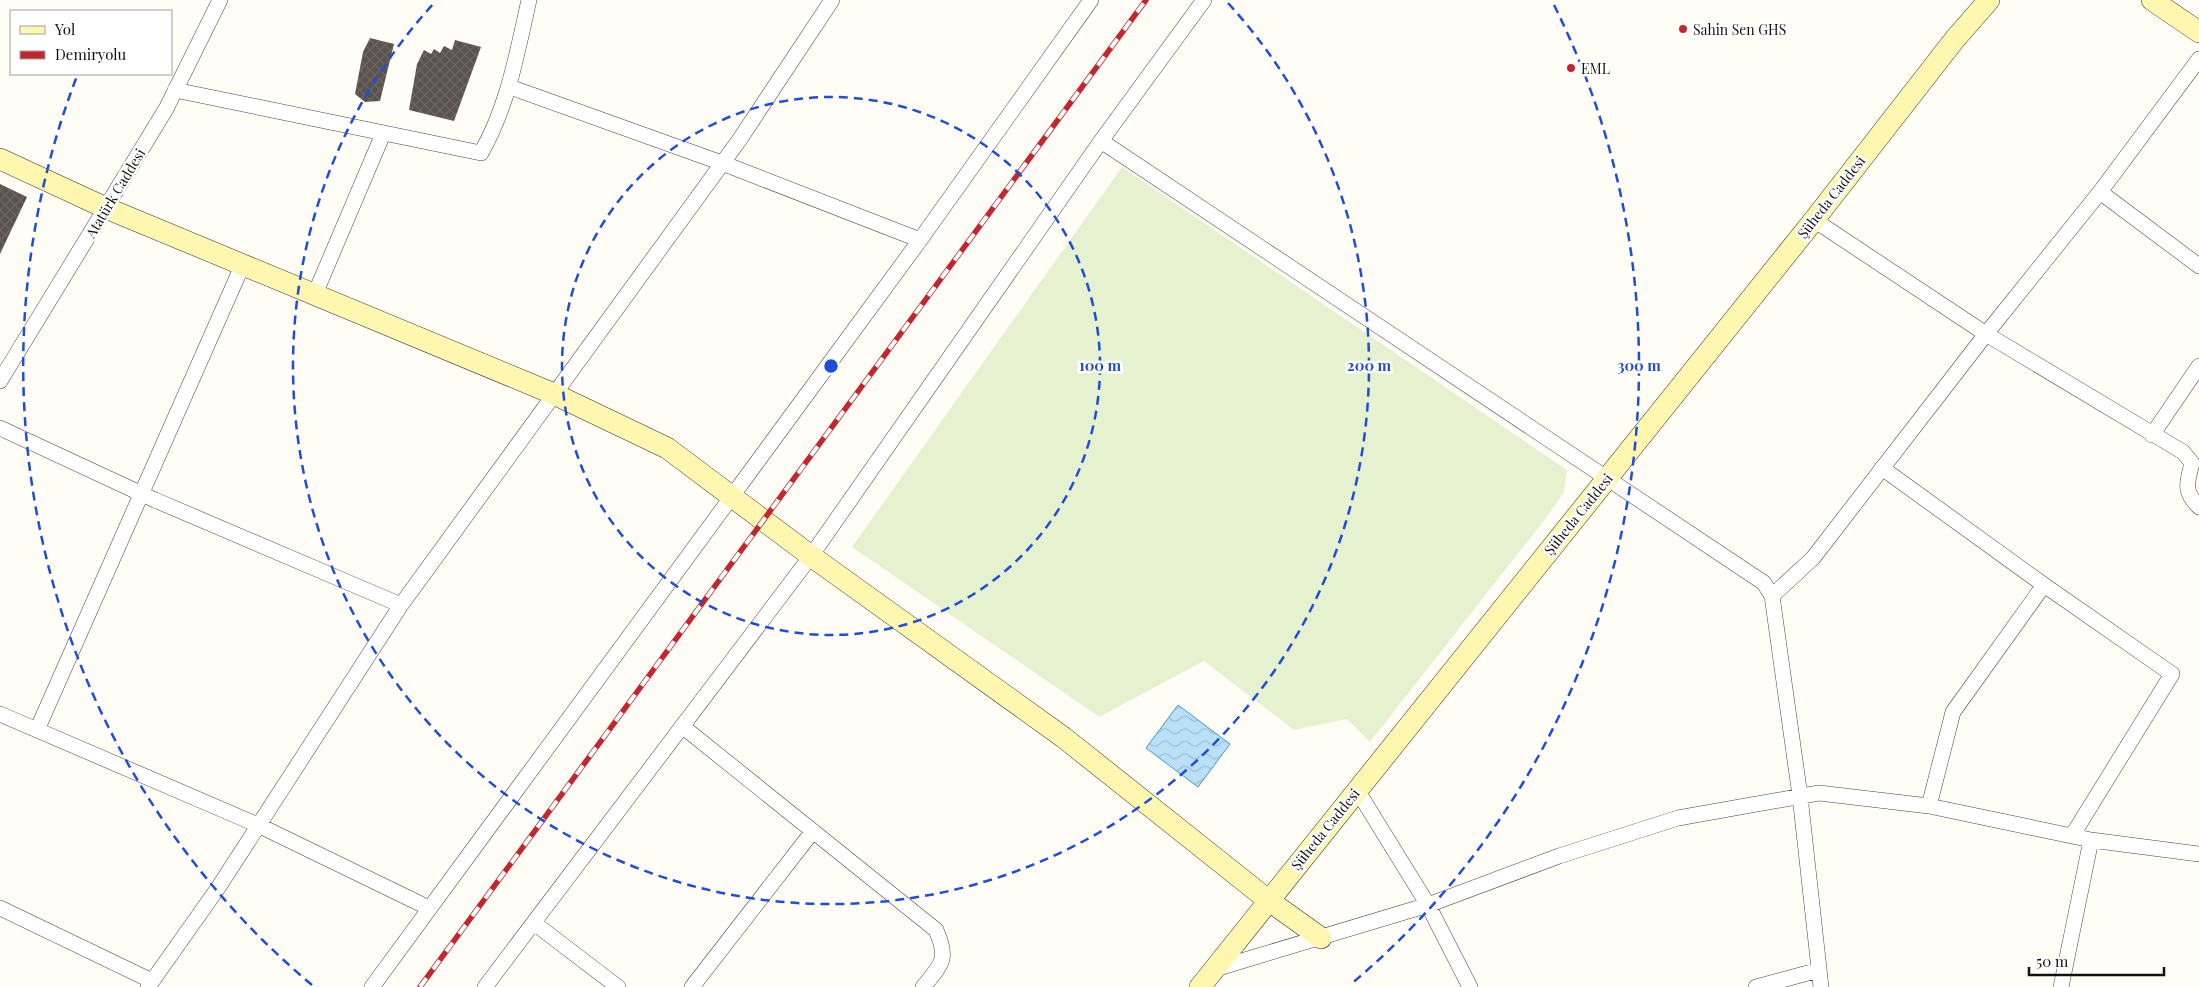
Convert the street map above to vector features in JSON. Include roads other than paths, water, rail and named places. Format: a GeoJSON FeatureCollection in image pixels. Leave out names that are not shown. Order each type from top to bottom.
{"type":"FeatureCollection","features":[{"type":"Feature","properties":{"kind":"street","name":"Atatürk Caddesi"},"geometry":{"type":"LineString","coordinates":[[0,381],[106,208],[175,90],[220,0]]}},
{"type":"Feature","properties":{"kind":"street"},"geometry":{"type":"LineString","coordinates":[[175,90],[481,153],[495,128],[510,87],[529,0]]}},
{"type":"Feature","properties":{"kind":"street"},"geometry":{"type":"LineString","coordinates":[[0,908],[150,984],[218,888],[401,604],[722,163],[832,0]]}},
{"type":"Feature","properties":{"kind":"street"},"geometry":{"type":"LineString","coordinates":[[372,987],[920,240],[1091,0]]}},
{"type":"Feature","properties":{"kind":"street"},"geometry":{"type":"LineString","coordinates":[[485,987],[811,556],[1101,142],[1204,0]]}},
{"type":"Feature","properties":{"kind":"street"},"geometry":{"type":"LineString","coordinates":[[1955,38],[1979,0]]}},
{"type":"Feature","properties":{"kind":"street"},"geometry":{"type":"LineString","coordinates":[[1955,38],[1989,0]]}},
{"type":"Feature","properties":{"kind":"street"},"geometry":{"type":"LineString","coordinates":[[2152,0],[2199,32]]}},
{"type":"Feature","properties":{"kind":"street","name":"Şüheda Caddesi"},"geometry":{"type":"LineString","coordinates":[[1200,987],[1814,220],[1955,38]]}},
{"type":"Feature","properties":{"kind":"street"},"geometry":{"type":"LineString","coordinates":[[1772,596],[1813,558],[1986,334],[2100,192],[2199,59]]}},
{"type":"Feature","properties":{"kind":"street"},"geometry":{"type":"LineString","coordinates":[[510,87],[722,163],[920,240]]}},
{"type":"Feature","properties":{"kind":"street"},"geometry":{"type":"LineString","coordinates":[[315,294],[384,134]]}},
{"type":"Feature","properties":{"kind":"street"},"geometry":{"type":"LineString","coordinates":[[1101,142],[1764,583],[1772,596],[1800,796],[1821,987]]}},
{"type":"Feature","properties":{"kind":"street"},"geometry":{"type":"LineString","coordinates":[[0,159],[106,208],[554,394],[667,448],[811,556],[1063,737],[1268,900],[1321,938]]}},
{"type":"Feature","properties":{"kind":"street"},"geometry":{"type":"LineString","coordinates":[[2100,192],[2199,266]]}},
{"type":"Feature","properties":{"kind":"street"},"geometry":{"type":"LineString","coordinates":[[1814,220],[1986,334],[2183,452],[2192,463],[2187,484],[2188,493],[2199,507]]}},
{"type":"Feature","properties":{"kind":"street"},"geometry":{"type":"LineString","coordinates":[[37,730],[140,493],[243,264]]}},
{"type":"Feature","properties":{"kind":"street"},"geometry":{"type":"LineString","coordinates":[[2152,435],[2199,366]]}},
{"type":"Feature","properties":{"kind":"street"},"geometry":{"type":"LineString","coordinates":[[0,428],[140,493],[401,604]]}},
{"type":"Feature","properties":{"kind":"street"},"geometry":{"type":"LineString","coordinates":[[1882,468],[2044,585],[2172,674],[2072,836]]}},
{"type":"Feature","properties":{"kind":"street"},"geometry":{"type":"LineString","coordinates":[[1928,806],[1953,712],[2044,585]]}},
{"type":"Feature","properties":{"kind":"street"},"geometry":{"type":"LineString","coordinates":[[0,714],[258,825],[429,908]]}},
{"type":"Feature","properties":{"kind":"street"},"geometry":{"type":"LineString","coordinates":[[682,726],[936,930],[944,947],[943,963],[923,987]]}},
{"type":"Feature","properties":{"kind":"street"},"geometry":{"type":"LineString","coordinates":[[1356,790],[1428,905],[1470,987]]}},
{"type":"Feature","properties":{"kind":"street"},"geometry":{"type":"LineString","coordinates":[[1215,969],[1428,905],[1559,856],[1678,818],[1819,793],[1928,806],[2091,840],[2199,854]]}},
{"type":"Feature","properties":{"kind":"street"},"geometry":{"type":"LineString","coordinates":[[692,987],[813,831]]}},
{"type":"Feature","properties":{"kind":"street"},"geometry":{"type":"LineString","coordinates":[[2061,987],[2091,840]]}},
{"type":"Feature","properties":{"kind":"street"},"geometry":{"type":"LineString","coordinates":[[534,923],[618,987]]}},
{"type":"Feature","properties":{"kind":"street"},"geometry":{"type":"LineString","coordinates":[[1756,987],[1819,970]]}},
{"type":"Feature","properties":{"kind":"water"},"geometry":{"type":"Polygon","coordinates":[[[1178,705],[1230,744],[1198,787],[1146,748],[1178,705]]]}},
{"type":"Feature","properties":{"kind":"railway"},"geometry":{"type":"LineString","coordinates":[[420,987],[1146,0]]}},
{"type":"Feature","properties":{"kind":"place","name":"Sahin Sen GHS"},"geometry":{"type":"Point","coordinates":[1683,29]}},
{"type":"Feature","properties":{"kind":"place","name":"EML"},"geometry":{"type":"Point","coordinates":[1571,68]}}]}
